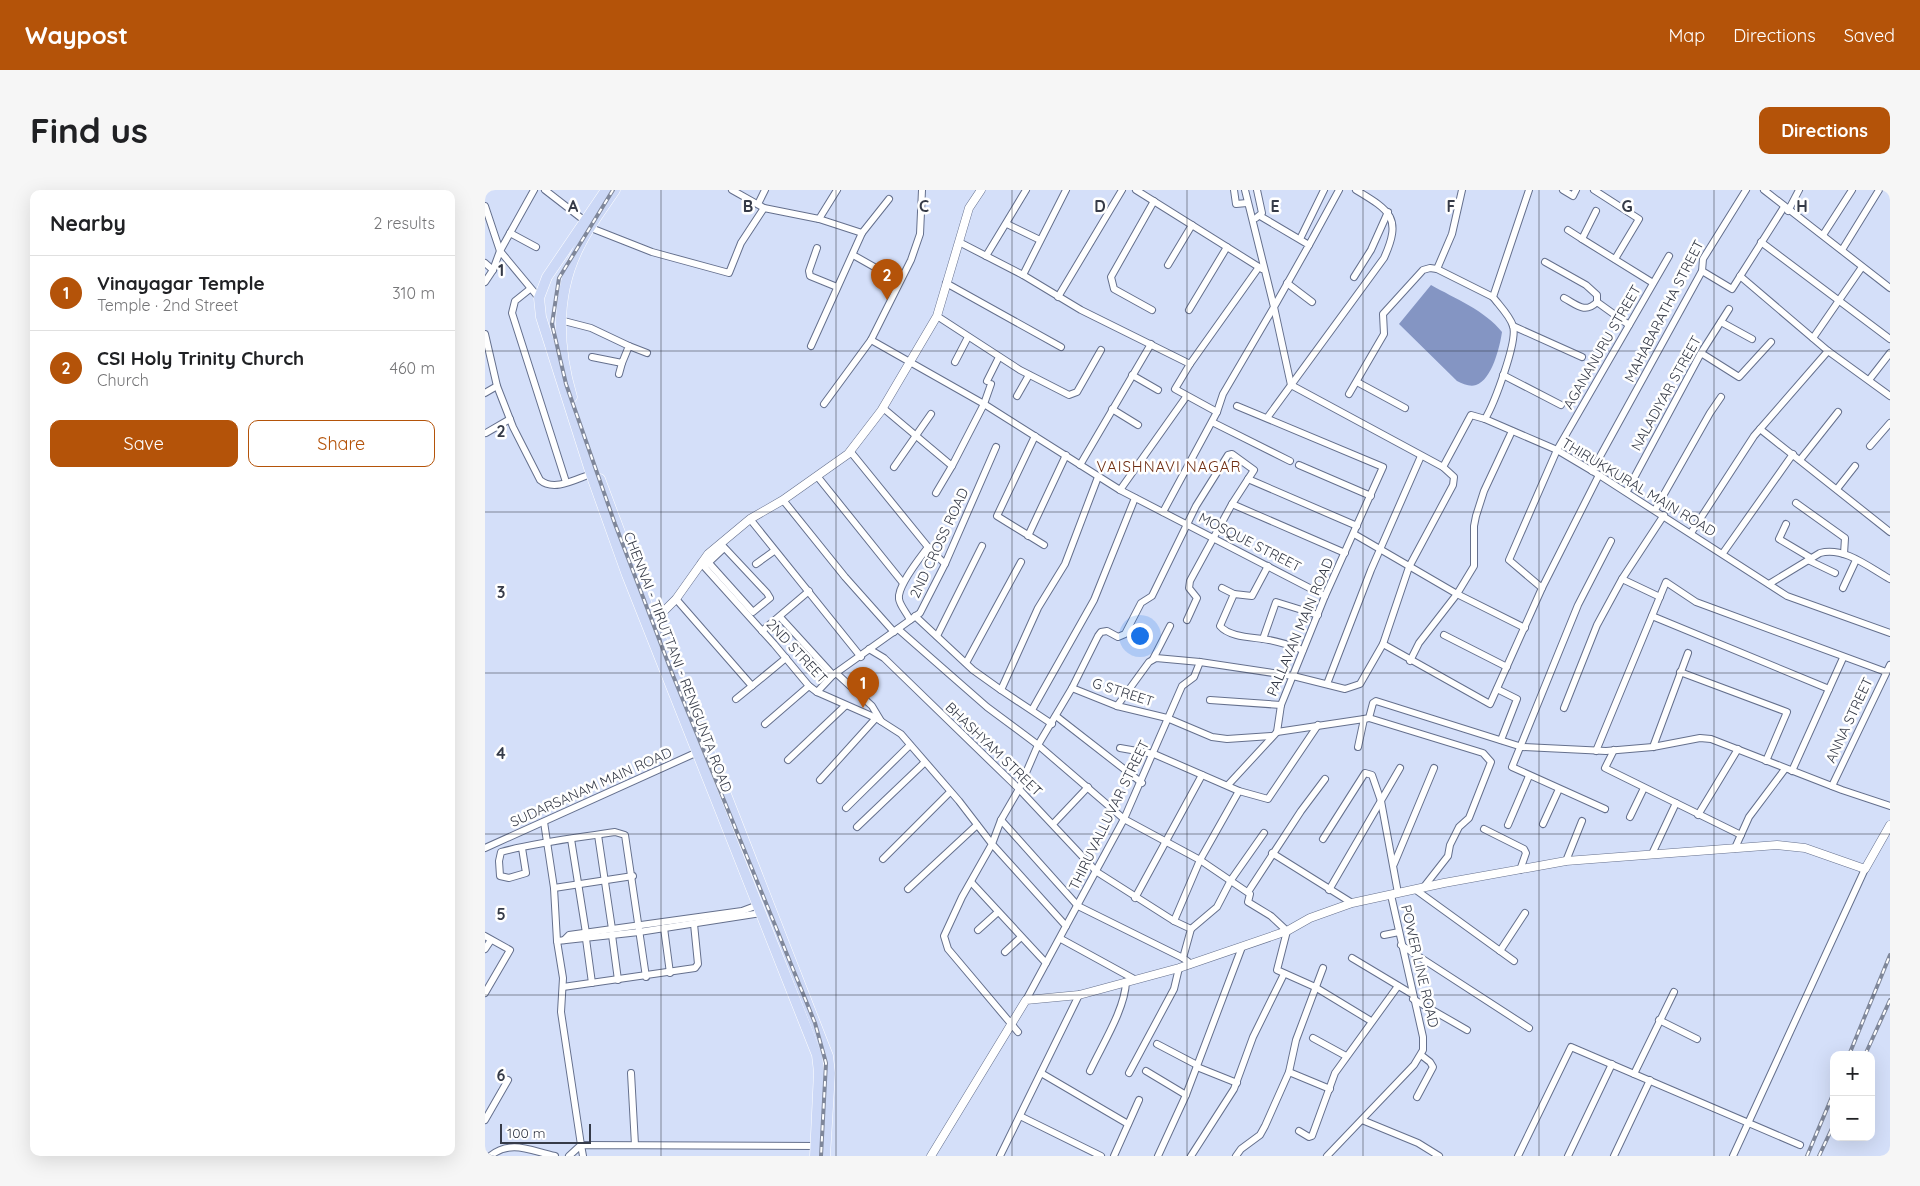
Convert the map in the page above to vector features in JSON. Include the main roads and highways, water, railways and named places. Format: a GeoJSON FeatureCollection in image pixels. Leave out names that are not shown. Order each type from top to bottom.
{"type":"FeatureCollection","features":[{"type":"Feature","properties":{"kind":"highway","name":"CHENNAI - TIRUTTANI - RENIGUNTA ROAD"},"geometry":{"type":"LineString","coordinates":[[606,190],[588,224],[572,262],[563,298],[560,325],[564,362],[571,395],[649,610],[650,622]]}},
{"type":"Feature","properties":{"kind":"highway","name":"CHENNAI - TIRUTTANI - RENIGUNTA ROAD"},"geometry":{"type":"LineString","coordinates":[[615,190],[547,277],[539,298],[541,317],[591,474],[828,1056],[830,1073],[820,1151]]}},
{"type":"Feature","properties":{"kind":"highway"},"geometry":{"type":"LineString","coordinates":[[562,257],[572,262]]}},
{"type":"Feature","properties":{"kind":"highway"},"geometry":{"type":"LineString","coordinates":[[547,333],[552,335],[560,325]]}},
{"type":"Feature","properties":{"kind":"highway"},"geometry":{"type":"LineString","coordinates":[[649,610],[662,613]]}},
{"type":"Feature","properties":{"kind":"highway","name":"CHENNAI - TIRUTTANI - RENIGUNTA ROAD"},"geometry":{"type":"LineString","coordinates":[[703,750],[760,909],[817,1055],[820,1151]]}},
{"type":"Feature","properties":{"kind":"water"},"geometry":{"type":"Polygon","coordinates":[[[1431,285],[1479,311],[1502,332],[1491,370],[1482,382],[1474,386],[1457,381],[1399,324],[1431,285]]]}},
{"type":"Feature","properties":{"kind":"railway"},"geometry":{"type":"LineString","coordinates":[[613,190],[559,278],[552,324],[566,384],[615,524],[672,673],[815,1023],[826,1063],[821,1156]]}},
{"type":"Feature","properties":{"kind":"railway"},"geometry":{"type":"LineString","coordinates":[[1851,1051],[1890,955]]}},
{"type":"Feature","properties":{"kind":"railway"},"geometry":{"type":"LineString","coordinates":[[1867,1051],[1890,1000]]}},
{"type":"Feature","properties":{"kind":"railway"},"geometry":{"type":"LineString","coordinates":[[1807,1156],[1832,1096]]}},
{"type":"Feature","properties":{"kind":"railway"},"geometry":{"type":"LineString","coordinates":[[1819,1156],[1830,1133]]}},
{"type":"Feature","properties":{"kind":"place","name":"CSI Holy Trinity Church"},"geometry":{"type":"Point","coordinates":[887,300]}},
{"type":"Feature","properties":{"kind":"place","name":"Vinayagar Temple"},"geometry":{"type":"Point","coordinates":[863,708]}},
{"type":"Feature","properties":{"kind":"district","name":"VAISHNAVI NAGAR"},"geometry":{"type":"Point","coordinates":[1169,467]}}]}
